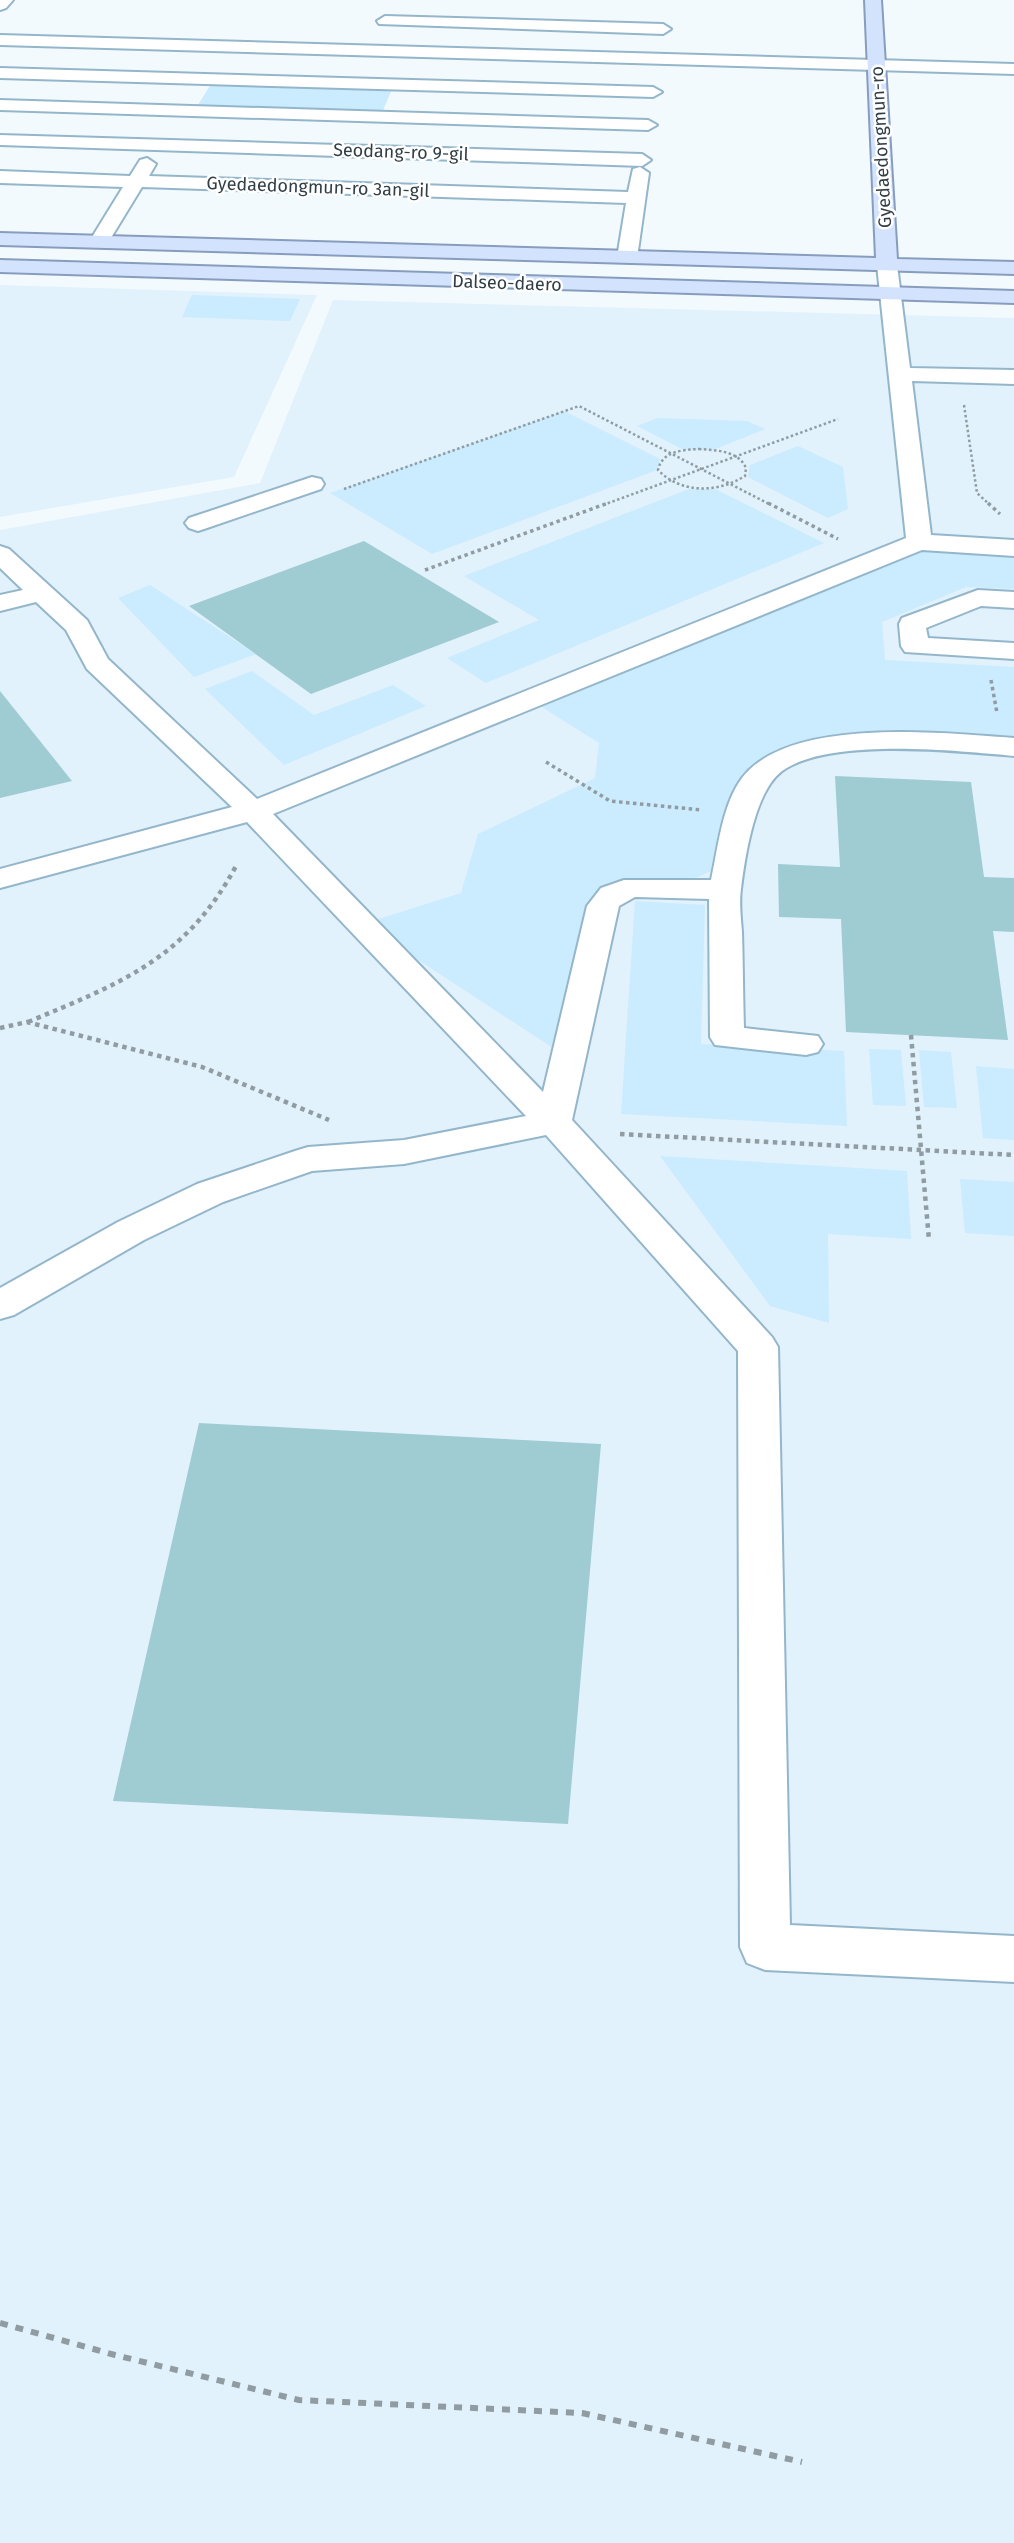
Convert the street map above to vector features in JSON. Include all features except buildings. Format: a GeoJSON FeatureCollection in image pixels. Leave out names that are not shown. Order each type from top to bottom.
{"type":"FeatureCollection","features":[{"type":"Feature","properties":{"kind":"main road","name":"Gyedaedongmun-ro"},"geometry":{"type":"LineString","coordinates":[[873,0],[887,265]]}},
{"type":"Feature","properties":{"kind":"main road","name":"Dalseo-daero"},"geometry":{"type":"LineString","coordinates":[[0,239],[1014,268]]}},
{"type":"Feature","properties":{"kind":"main road","name":"Dalseo-daero"},"geometry":{"type":"LineString","coordinates":[[0,266],[1014,296]]}},
{"type":"Feature","properties":{"kind":"street"},"geometry":{"type":"LineString","coordinates":[[0,5],[5,0]]}},
{"type":"Feature","properties":{"kind":"street"},"geometry":{"type":"LineString","coordinates":[[373,51],[394,0]]}},
{"type":"Feature","properties":{"kind":"street"},"geometry":{"type":"LineString","coordinates":[[385,21],[664,23],[628,258]]}},
{"type":"Feature","properties":{"kind":"street"},"geometry":{"type":"LineString","coordinates":[[0,40],[1014,69]]}},
{"type":"Feature","properties":{"kind":"street"},"geometry":{"type":"LineString","coordinates":[[99,242],[221,46]]}},
{"type":"Feature","properties":{"kind":"street"},"geometry":{"type":"LineString","coordinates":[[0,73],[653,92]]}},
{"type":"Feature","properties":{"kind":"street"},"geometry":{"type":"LineString","coordinates":[[0,105],[180,111]]}},
{"type":"Feature","properties":{"kind":"street","name":"Seodang-ro 9-gil"},"geometry":{"type":"LineString","coordinates":[[180,111],[648,125]]}},
{"type":"Feature","properties":{"kind":"street"},"geometry":{"type":"LineString","coordinates":[[0,140],[159,145]]}},
{"type":"Feature","properties":{"kind":"street","name":"Seodang-ro 9-gil"},"geometry":{"type":"LineString","coordinates":[[159,145],[642,160]]}},
{"type":"Feature","properties":{"kind":"street","name":"Gyedaedongmun-ro 3an-gil"},"geometry":{"type":"LineString","coordinates":[[0,177],[637,198]]}},
{"type":"Feature","properties":{"kind":"street","name":"Gyedaedongmun-ro"},"geometry":{"type":"LineString","coordinates":[[887,265],[919,542]]}},
{"type":"Feature","properties":{"kind":"street"},"geometry":{"type":"LineString","coordinates":[[900,374],[1014,377]]}},
{"type":"Feature","properties":{"kind":"street"},"geometry":{"type":"LineString","coordinates":[[198,523],[304,487]]}},
{"type":"Feature","properties":{"kind":"street"},"geometry":{"type":"LineString","coordinates":[[0,879],[253,811],[919,542],[1014,548]]}},
{"type":"Feature","properties":{"kind":"street"},"geometry":{"type":"LineString","coordinates":[[0,554],[77,626],[97,663],[253,811],[516,1086],[554,1122],[758,1347],[765,1947],[1014,1959]]}},
{"type":"Feature","properties":{"kind":"street"},"geometry":{"type":"LineString","coordinates":[[0,603],[41,593]]}},
{"type":"Feature","properties":{"kind":"street"},"geometry":{"type":"LineString","coordinates":[[1014,600],[978,598],[912,624],[915,646],[1014,651]]}},
{"type":"Feature","properties":{"kind":"street"},"geometry":{"type":"LineString","coordinates":[[806,1044],[727,1037],[725,890],[753,783],[768,765],[792,754],[826,746],[895,740],[1008,746]]}},
{"type":"Feature","properties":{"kind":"street"},"geometry":{"type":"LineString","coordinates":[[554,1122],[603,906],[609,897],[620,890],[635,888],[725,890]]}},
{"type":"Feature","properties":{"kind":"street"},"geometry":{"type":"LineString","coordinates":[[0,1305],[131,1231],[210,1193],[308,1159],[404,1152],[554,1122]]}},
{"type":"Feature","properties":{"kind":"path"},"geometry":{"type":"LineString","coordinates":[[961,375],[975,486],[986,505],[1001,515]]}},
{"type":"Feature","properties":{"kind":"path"},"geometry":{"type":"LineString","coordinates":[[304,487],[313,499],[579,406],[878,560]]}},
{"type":"Feature","properties":{"kind":"path"},"geometry":{"type":"LineString","coordinates":[[425,570],[838,419]]}},
{"type":"Feature","properties":{"kind":"path"},"geometry":{"type":"LineString","coordinates":[[706,449],[735,456],[745,463],[747,470],[745,476],[732,484],[697,488],[669,481],[658,470],[658,463],[672,453],[706,449]]}},
{"type":"Feature","properties":{"kind":"path"},"geometry":{"type":"LineString","coordinates":[[991,679],[1008,746]]}},
{"type":"Feature","properties":{"kind":"path"},"geometry":{"type":"LineString","coordinates":[[546,762],[610,801],[743,814]]}},
{"type":"Feature","properties":{"kind":"path"},"geometry":{"type":"LineString","coordinates":[[0,1028],[27,1022],[121,983],[165,955],[204,920],[229,882],[236,866]]}},
{"type":"Feature","properties":{"kind":"path"},"geometry":{"type":"LineString","coordinates":[[27,1022],[201,1067],[404,1152]]}},
{"type":"Feature","properties":{"kind":"path"},"geometry":{"type":"LineString","coordinates":[[911,1035],[929,1240]]}},
{"type":"Feature","properties":{"kind":"path"},"geometry":{"type":"LineString","coordinates":[[617,1134],[1014,1155]]}},
{"type":"Feature","properties":{"kind":"path"},"geometry":{"type":"LineString","coordinates":[[0,2323],[115,2355],[299,2400],[582,2413],[802,2462]]}},
{"type":"Feature","properties":{"kind":"shaded area"},"geometry":{"type":"Polygon","coordinates":[[[213,81],[393,87],[381,115],[196,108],[213,81]]]}},
{"type":"Feature","properties":{"kind":"shaded area"},"geometry":{"type":"Polygon","coordinates":[[[0,285],[317,295],[234,477],[0,517],[0,285]]]}},
{"type":"Feature","properties":{"kind":"shaded area"},"geometry":{"type":"Polygon","coordinates":[[[192,295],[300,299],[290,321],[182,317],[192,295]]]}},
{"type":"Feature","properties":{"kind":"shaded area"},"geometry":{"type":"Polygon","coordinates":[[[333,300],[1014,318],[1014,2543],[0,2543],[0,530],[260,483],[333,300]]]}},
{"type":"Feature","properties":{"kind":"shaded area"},"geometry":{"type":"Polygon","coordinates":[[[564,411],[660,459],[657,470],[432,554],[330,493],[564,411]]]}},
{"type":"Feature","properties":{"kind":"shaded area"},"geometry":{"type":"Polygon","coordinates":[[[658,418],[747,421],[765,429],[713,450],[684,450],[637,426],[658,418]]]}},
{"type":"Feature","properties":{"kind":"shaded area"},"geometry":{"type":"Polygon","coordinates":[[[798,446],[843,467],[848,509],[828,518],[748,477],[750,465],[798,446]]]}},
{"type":"Feature","properties":{"kind":"shaded area"},"geometry":{"type":"Polygon","coordinates":[[[689,489],[715,489],[824,543],[486,683],[447,658],[539,620],[464,576],[689,489]]]}},
{"type":"Feature","properties":{"kind":"shaded area"},"geometry":{"type":"Polygon","coordinates":[[[919,542],[1014,548],[1014,589],[966,587],[882,622],[885,660],[1014,667],[1014,738],[876,731],[760,759],[740,776],[725,865],[698,877],[641,889],[616,906],[576,1063],[363,924],[461,893],[478,834],[595,778],[599,743],[529,699],[919,542]]]}},
{"type":"Feature","properties":{"kind":"shaded area"},"geometry":{"type":"Polygon","coordinates":[[[150,585],[256,654],[194,677],[118,598],[150,585]]]}},
{"type":"Feature","properties":{"kind":"shaded area"},"geometry":{"type":"Polygon","coordinates":[[[252,671],[314,715],[393,685],[426,706],[284,765],[205,689],[252,671]]]}},
{"type":"Feature","properties":{"kind":"shaded area"},"geometry":{"type":"Polygon","coordinates":[[[635,901],[705,905],[701,1044],[844,1051],[847,1126],[621,1114],[635,901]]]}},
{"type":"Feature","properties":{"kind":"shaded area"},"geometry":{"type":"Polygon","coordinates":[[[869,1049],[901,1050],[906,1106],[873,1105],[869,1049]]]}},
{"type":"Feature","properties":{"kind":"shaded area"},"geometry":{"type":"Polygon","coordinates":[[[919,1050],[951,1052],[957,1108],[924,1107],[919,1050]]]}},
{"type":"Feature","properties":{"kind":"shaded area"},"geometry":{"type":"Polygon","coordinates":[[[976,1066],[1014,1069],[1014,1140],[983,1138],[976,1066]]]}},
{"type":"Feature","properties":{"kind":"shaded area"},"geometry":{"type":"Polygon","coordinates":[[[660,1156],[907,1171],[911,1239],[828,1234],[829,1323],[770,1306],[660,1156]]]}},
{"type":"Feature","properties":{"kind":"shaded area"},"geometry":{"type":"Polygon","coordinates":[[[960,1179],[1014,1182],[1014,1236],[965,1233],[960,1179]]]}}]}
